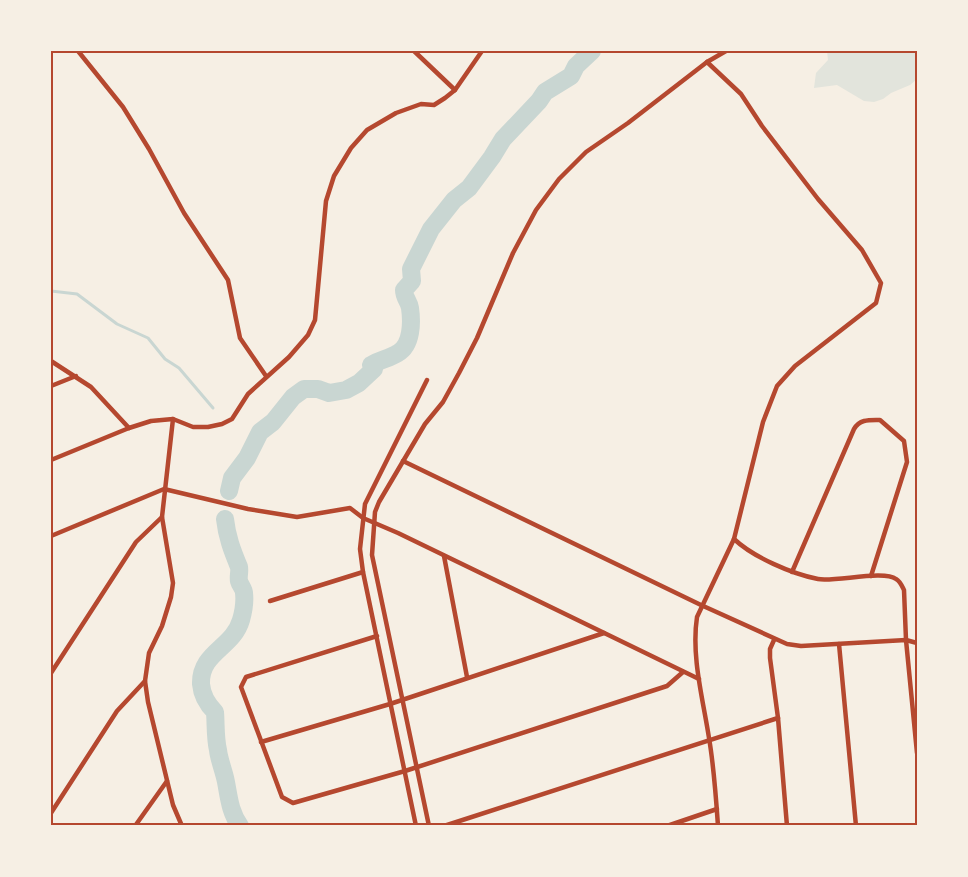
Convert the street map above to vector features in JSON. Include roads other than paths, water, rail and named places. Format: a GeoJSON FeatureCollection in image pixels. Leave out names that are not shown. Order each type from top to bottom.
{"type":"FeatureCollection","features":[{"type":"Feature","properties":{"kind":"street"},"geometry":{"type":"LineString","coordinates":[[78,51],[123,107],[184,213],[228,280],[240,338],[266,376]]}},
{"type":"Feature","properties":{"kind":"street"},"geometry":{"type":"LineString","coordinates":[[414,51],[455,90]]}},
{"type":"Feature","properties":{"kind":"street"},"geometry":{"type":"LineString","coordinates":[[51,460],[129,428],[151,422],[173,420],[193,427],[208,427],[232,419],[248,394],[289,357],[308,335],[315,320],[326,201],[334,176],[351,147],[367,130],[384,120],[421,104],[434,105],[455,90],[482,51]]}},
{"type":"Feature","properties":{"kind":"street"},"geometry":{"type":"LineString","coordinates":[[429,826],[372,555],[375,512],[425,424],[443,402],[459,373],[477,338],[513,253],[536,210],[559,178],[586,152],[707,62],[726,51]]}},
{"type":"Feature","properties":{"kind":"street"},"geometry":{"type":"LineString","coordinates":[[707,62],[741,94],[762,126],[818,200],[862,250],[881,283],[876,303],[795,366],[777,386],[762,422],[734,539],[701,605],[695,630],[699,679],[710,740],[718,826]]}},
{"type":"Feature","properties":{"kind":"street"},"geometry":{"type":"LineString","coordinates":[[51,361],[91,387],[129,428]]}},
{"type":"Feature","properties":{"kind":"street"},"geometry":{"type":"LineString","coordinates":[[51,386],[76,376]]}},
{"type":"Feature","properties":{"kind":"street"},"geometry":{"type":"LineString","coordinates":[[416,826],[360,549],[365,504],[370,490],[427,380]]}},
{"type":"Feature","properties":{"kind":"street"},"geometry":{"type":"LineString","coordinates":[[173,420],[162,517],[173,583],[162,626],[149,653],[145,681],[173,805],[182,826]]}},
{"type":"Feature","properties":{"kind":"street"},"geometry":{"type":"LineString","coordinates":[[792,572],[854,429],[858,423],[880,420],[904,441],[907,462],[871,576]]}},
{"type":"Feature","properties":{"kind":"street"},"geometry":{"type":"LineString","coordinates":[[403,461],[774,640],[801,646],[906,640],[917,643]]}},
{"type":"Feature","properties":{"kind":"street"},"geometry":{"type":"LineString","coordinates":[[51,536],[164,489],[297,518],[350,508],[375,524],[444,555],[699,679]]}},
{"type":"Feature","properties":{"kind":"street"},"geometry":{"type":"LineString","coordinates":[[51,673],[136,542],[162,517]]}},
{"type":"Feature","properties":{"kind":"street"},"geometry":{"type":"LineString","coordinates":[[734,539],[744,548],[792,572],[820,580],[891,576],[901,583],[904,590],[906,640],[917,753]]}},
{"type":"Feature","properties":{"kind":"street"},"geometry":{"type":"LineString","coordinates":[[444,555],[467,677]]}},
{"type":"Feature","properties":{"kind":"street"},"geometry":{"type":"LineString","coordinates":[[270,601],[363,572]]}},
{"type":"Feature","properties":{"kind":"street"},"geometry":{"type":"LineString","coordinates":[[261,742],[390,704],[604,633]]}},
{"type":"Feature","properties":{"kind":"street"},"geometry":{"type":"LineString","coordinates":[[376,636],[246,677],[242,687],[261,742],[282,797],[293,803],[405,771],[666,686],[683,672]]}},
{"type":"Feature","properties":{"kind":"street"},"geometry":{"type":"LineString","coordinates":[[774,640],[770,649],[770,658],[778,718],[787,826]]}},
{"type":"Feature","properties":{"kind":"street"},"geometry":{"type":"LineString","coordinates":[[839,644],[856,826]]}},
{"type":"Feature","properties":{"kind":"street"},"geometry":{"type":"LineString","coordinates":[[51,813],[117,711],[145,681]]}},
{"type":"Feature","properties":{"kind":"street"},"geometry":{"type":"LineString","coordinates":[[444,826],[778,718]]}},
{"type":"Feature","properties":{"kind":"street"},"geometry":{"type":"LineString","coordinates":[[135,826],[168,781]]}},
{"type":"Feature","properties":{"kind":"street"},"geometry":{"type":"LineString","coordinates":[[667,826],[717,809]]}},
{"type":"Feature","properties":{"kind":"waterway"},"geometry":{"type":"LineString","coordinates":[[229,491],[232,478],[247,458],[260,432],[273,422],[293,397],[304,389],[318,389],[329,393],[346,390],[359,383],[374,369],[371,365],[403,349],[410,333],[411,320],[404,290],[412,281],[411,269],[431,229],[454,200],[469,188],[503,139],[545,92],[571,76],[576,66],[592,51]]}},
{"type":"Feature","properties":{"kind":"waterway"},"geometry":{"type":"LineString","coordinates":[[51,291],[77,294],[117,324],[148,338],[165,359],[179,368],[213,408]]}},
{"type":"Feature","properties":{"kind":"waterway"},"geometry":{"type":"LineString","coordinates":[[225,519],[230,543],[239,567],[239,581],[244,591],[244,607],[237,629],[206,664],[201,684],[205,700],[215,712],[219,758],[232,810],[240,826]]}}]}
